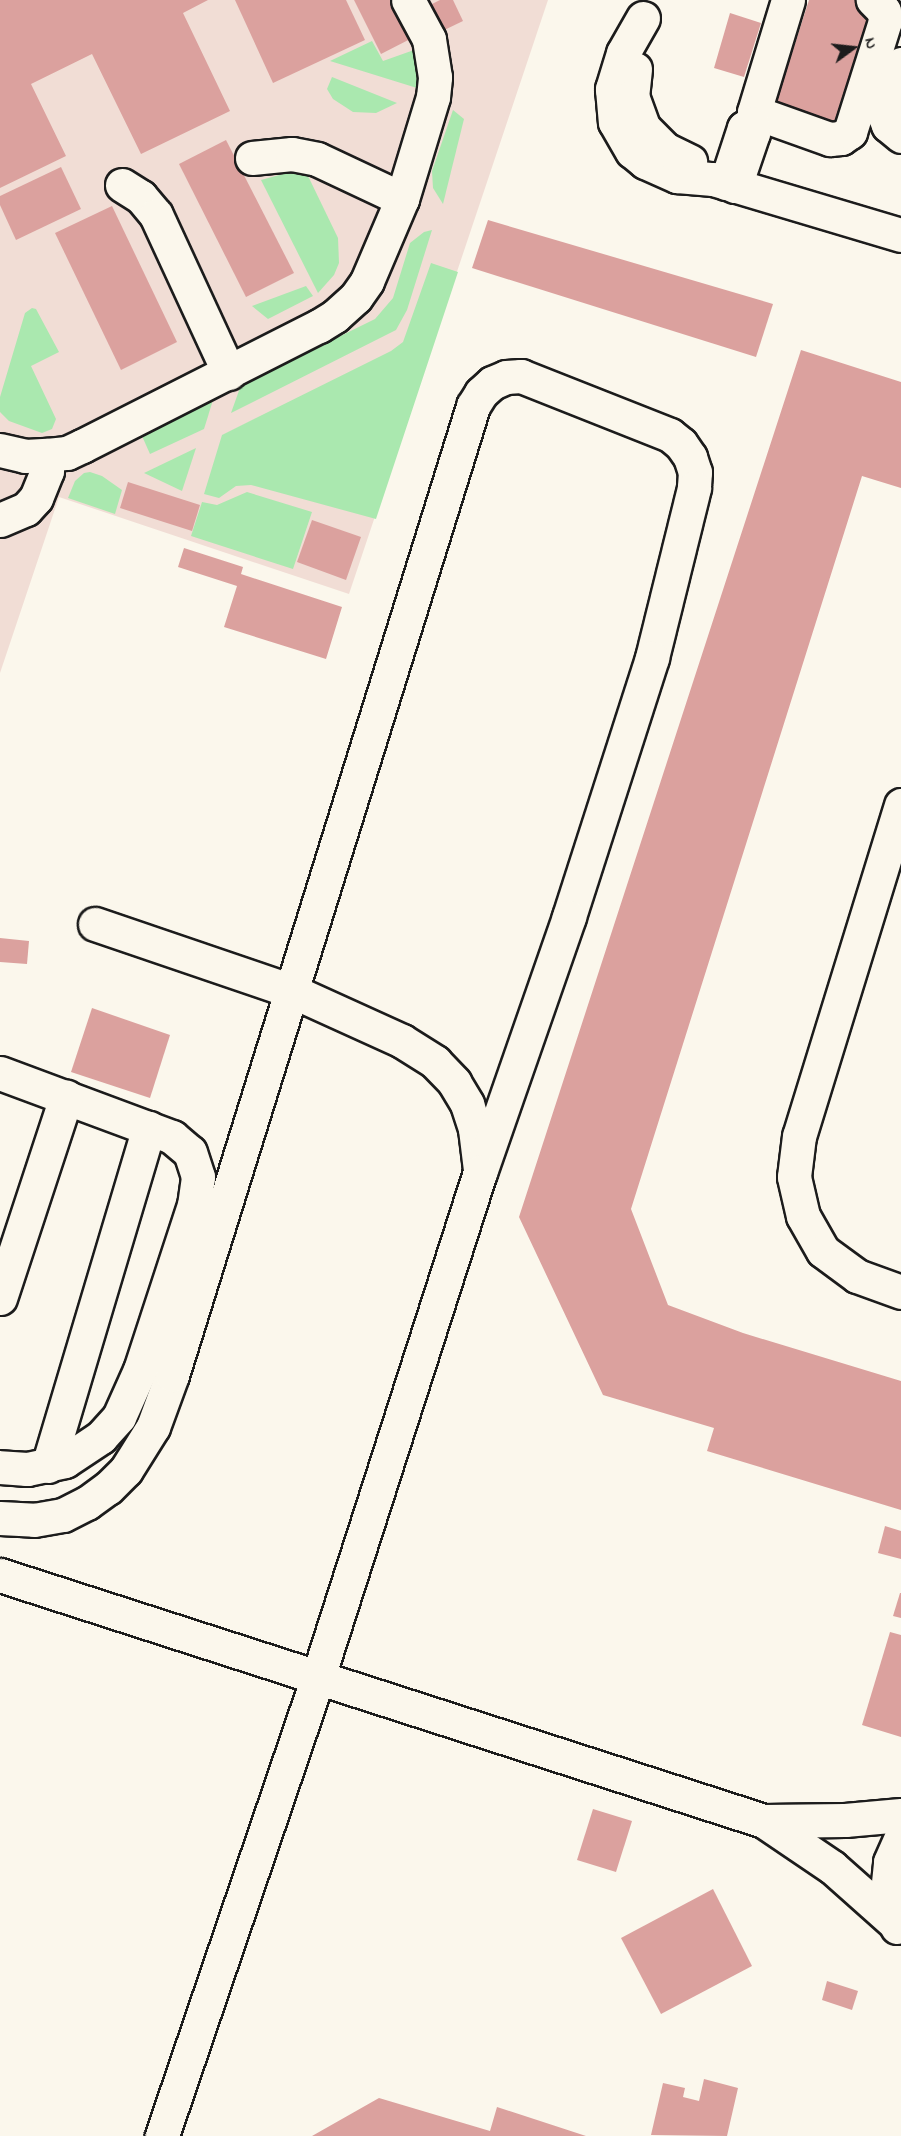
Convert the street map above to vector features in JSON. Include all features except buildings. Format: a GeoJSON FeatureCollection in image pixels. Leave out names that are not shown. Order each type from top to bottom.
{"type":"FeatureCollection","features":[{"type":"Feature","properties":{"kind":"street"},"geometry":{"type":"LineString","coordinates":[[0,450],[25,456],[67,453],[229,373],[319,326],[347,307],[367,281],[402,199],[428,117],[435,77],[429,39],[408,0]]}},
{"type":"Feature","properties":{"kind":"street"},"geometry":{"type":"LineString","coordinates":[[725,182],[753,133],[753,117],[788,0]]}},
{"type":"Feature","properties":{"kind":"street"},"geometry":{"type":"LineString","coordinates":[[753,117],[830,139],[841,138],[850,132],[885,21],[884,12],[873,0]]}},
{"type":"Feature","properties":{"kind":"street"},"geometry":{"type":"LineString","coordinates":[[646,9],[633,81],[636,112],[653,139],[665,149],[698,165],[725,182],[901,235]]}},
{"type":"Feature","properties":{"kind":"street"},"geometry":{"type":"LineString","coordinates":[[901,64],[885,117],[888,125],[901,136]]}},
{"type":"Feature","properties":{"kind":"street"},"geometry":{"type":"LineString","coordinates":[[252,158],[292,154],[317,159],[402,199]]}},
{"type":"Feature","properties":{"kind":"street"},"geometry":{"type":"LineString","coordinates":[[122,185],[141,197],[156,215],[229,373]]}},
{"type":"Feature","properties":{"kind":"street"},"geometry":{"type":"LineString","coordinates":[[0,1518],[34,1520],[63,1515],[87,1503],[114,1482],[141,1449],[172,1375],[473,406],[481,393],[492,383],[506,377],[521,376],[670,435],[681,444],[690,457],[694,472],[694,488],[652,658],[570,917],[480,1172],[318,1677],[162,2136]]}},
{"type":"Feature","properties":{"kind":"street"},"geometry":{"type":"LineString","coordinates":[[0,520],[26,509],[36,498],[46,471],[46,455]]}},
{"type":"Feature","properties":{"kind":"street"},"geometry":{"type":"LineString","coordinates":[[901,805],[798,1136],[794,1177],[802,1216],[823,1251],[857,1276],[901,1292]]}},
{"type":"Feature","properties":{"kind":"street"},"geometry":{"type":"LineString","coordinates":[[94,924],[292,991],[402,1041],[435,1062],[454,1082],[467,1104],[480,1152],[480,1172]]}},
{"type":"Feature","properties":{"kind":"street"},"geometry":{"type":"LineString","coordinates":[[0,1073],[172,1137],[190,1152],[198,1177],[194,1205],[140,1370],[118,1418],[101,1437],[80,1453],[48,1466],[27,1469],[0,1467]]}},
{"type":"Feature","properties":{"kind":"street"},"geometry":{"type":"LineString","coordinates":[[0,1298],[66,1098]]}},
{"type":"Feature","properties":{"kind":"street"},"geometry":{"type":"LineString","coordinates":[[48,1466],[149,1128]]}},
{"type":"Feature","properties":{"kind":"street"},"geometry":{"type":"LineString","coordinates":[[0,1575],[764,1821],[832,1867],[898,1928]]}},
{"type":"Feature","properties":{"kind":"street"},"geometry":{"type":"LineString","coordinates":[[764,1821],[844,1820],[901,1815]]}},
{"type":"Feature","properties":{"kind":"street"},"geometry":{"type":"LineString","coordinates":[[898,1928],[887,1893],[890,1862],[901,1837]]}},
{"type":"Feature","properties":{"kind":"shaded area"},"geometry":{"type":"Polygon","coordinates":[[[0,0],[548,0],[349,594],[59,497],[0,673],[0,0]]]}},
{"type":"Feature","properties":{"kind":"green space"},"geometry":{"type":"Polygon","coordinates":[[[372,41],[383,61],[414,50],[419,78],[417,88],[330,61],[372,41]]]}},
{"type":"Feature","properties":{"kind":"green space"},"geometry":{"type":"Polygon","coordinates":[[[332,77],[397,103],[376,113],[353,112],[333,99],[327,89],[332,77]]]}},
{"type":"Feature","properties":{"kind":"green space"},"geometry":{"type":"Polygon","coordinates":[[[453,110],[464,119],[443,204],[433,188],[432,171],[453,110]]]}},
{"type":"Feature","properties":{"kind":"green space"},"geometry":{"type":"Polygon","coordinates":[[[294,171],[303,171],[309,178],[338,238],[339,263],[334,275],[318,293],[261,180],[294,171]]]}},
{"type":"Feature","properties":{"kind":"green space"},"geometry":{"type":"Polygon","coordinates":[[[432,230],[407,310],[396,330],[231,413],[241,385],[375,319],[393,298],[410,243],[424,232],[432,230]]]}},
{"type":"Feature","properties":{"kind":"green space"},"geometry":{"type":"Polygon","coordinates":[[[431,263],[458,272],[376,519],[251,485],[236,486],[219,498],[204,494],[222,435],[391,351],[403,342],[431,263]]]}},
{"type":"Feature","properties":{"kind":"green space"},"geometry":{"type":"Polygon","coordinates":[[[306,286],[313,296],[268,319],[252,306],[306,286]]]}},
{"type":"Feature","properties":{"kind":"green space"},"geometry":{"type":"Polygon","coordinates":[[[32,308],[36,309],[59,352],[31,366],[56,419],[52,429],[42,433],[9,421],[0,412],[0,397],[25,313],[32,308]]]}},
{"type":"Feature","properties":{"kind":"green space"},"geometry":{"type":"Polygon","coordinates":[[[213,400],[204,429],[150,454],[142,436],[213,400]]]}},
{"type":"Feature","properties":{"kind":"green space"},"geometry":{"type":"Polygon","coordinates":[[[196,448],[182,491],[144,473],[196,448]]]}},
{"type":"Feature","properties":{"kind":"green space"},"geometry":{"type":"Polygon","coordinates":[[[90,472],[102,476],[122,490],[115,514],[68,498],[75,481],[84,473],[90,472]]]}},
{"type":"Feature","properties":{"kind":"green space"},"geometry":{"type":"Polygon","coordinates":[[[247,492],[312,512],[293,569],[191,536],[202,502],[217,505],[247,492]]]}}]}
